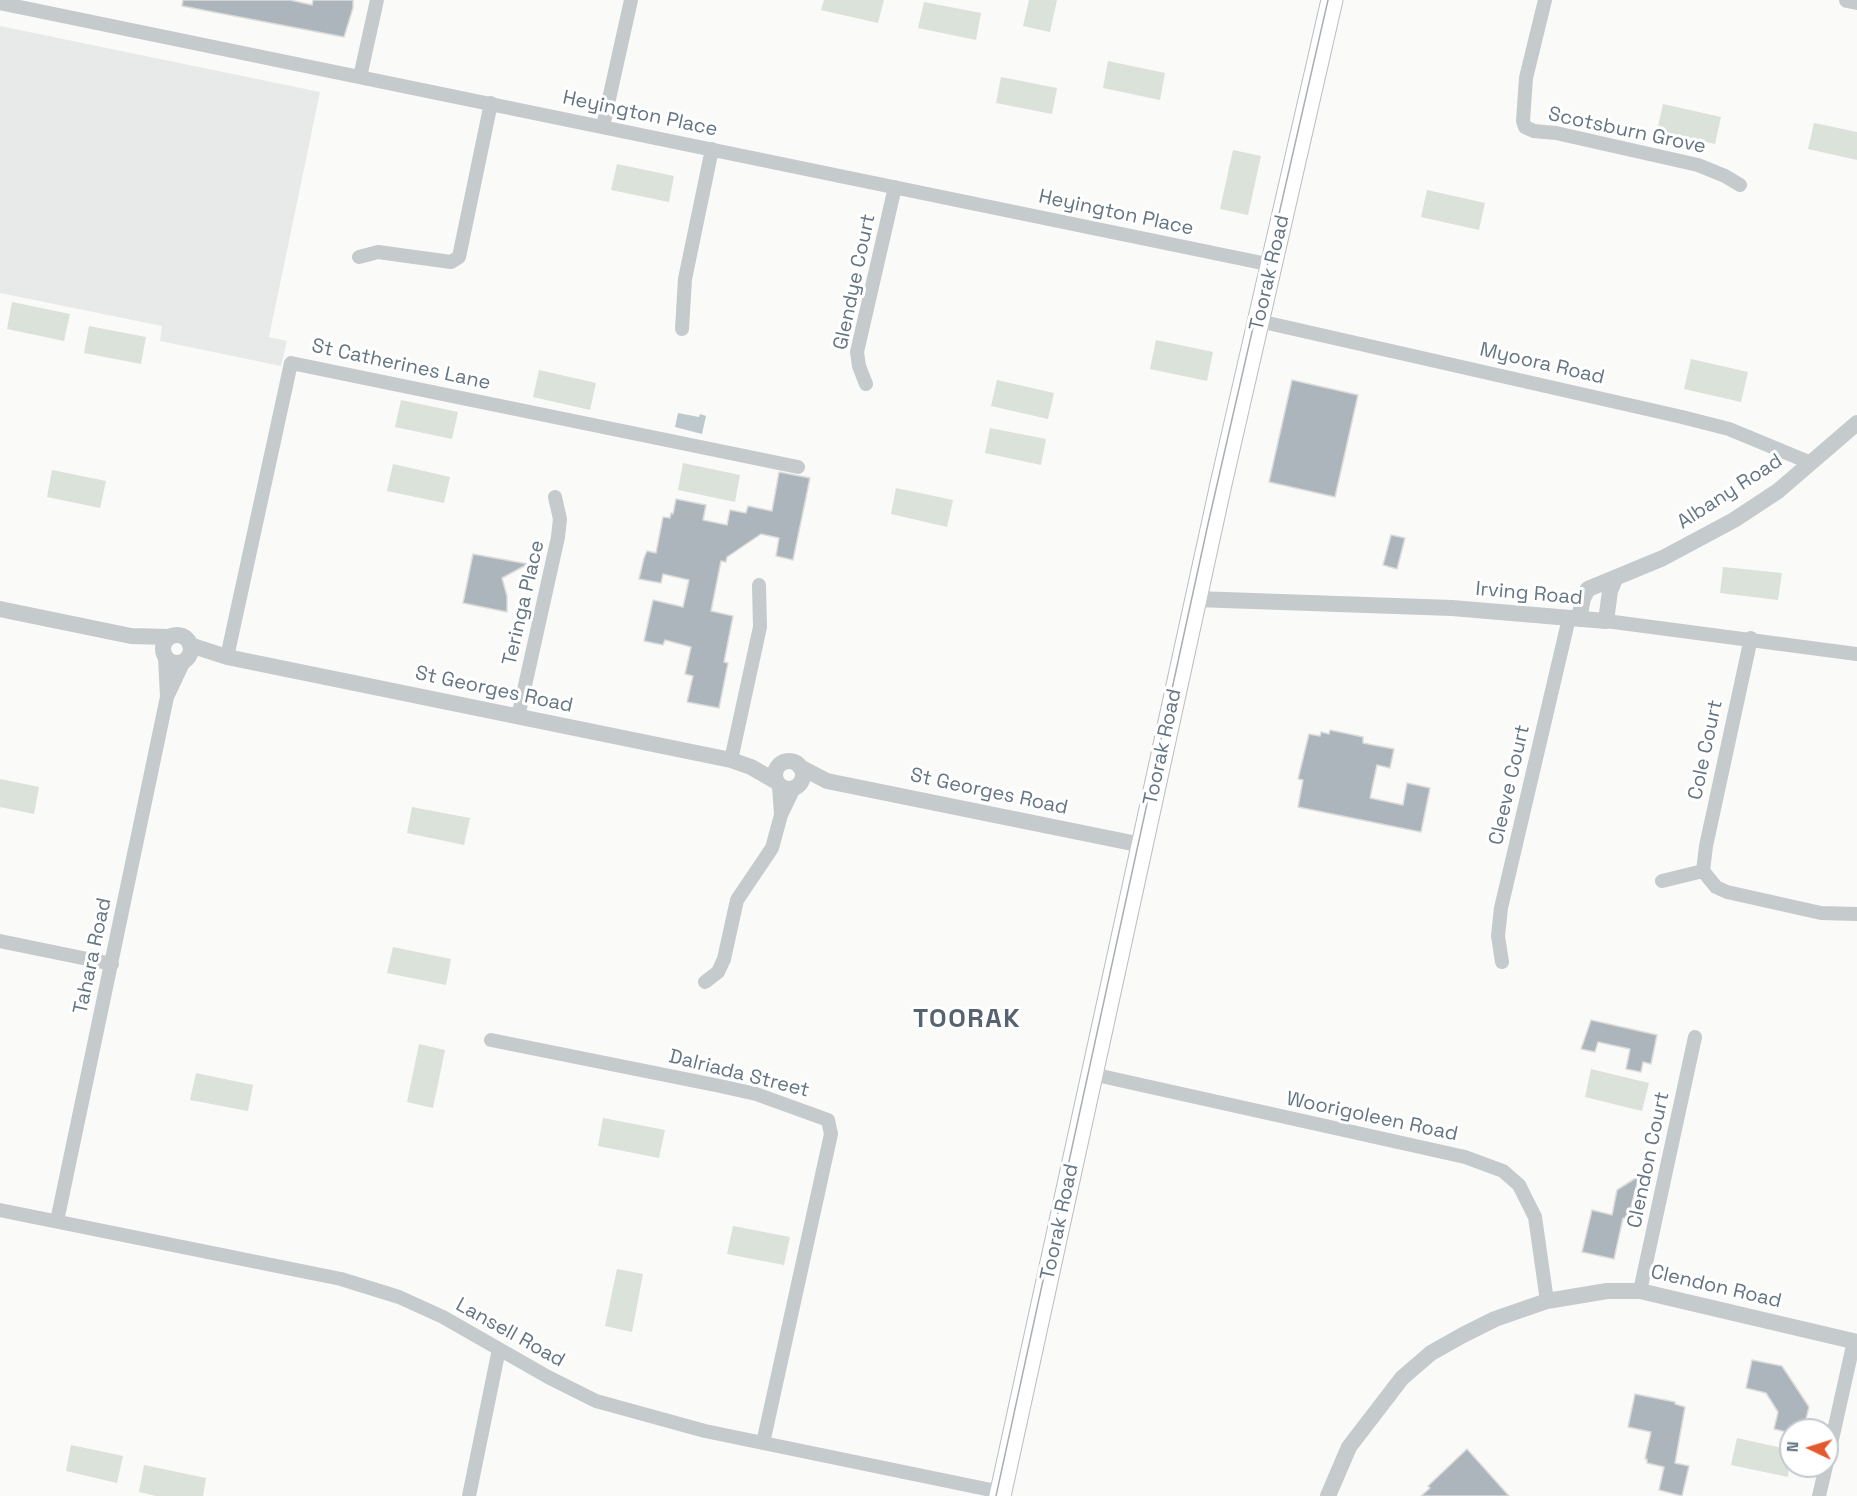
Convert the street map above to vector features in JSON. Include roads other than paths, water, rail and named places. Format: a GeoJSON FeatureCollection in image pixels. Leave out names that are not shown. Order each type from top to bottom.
{"type":"FeatureCollection","features":[{"type":"Feature","properties":{"kind":"main road","name":"Toorak Road"},"geometry":{"type":"LineString","coordinates":[[1000,1494],[1196,599],[1332,0]]}},
{"type":"Feature","properties":{"kind":"street"},"geometry":{"type":"LineString","coordinates":[[360,77],[377,0]]}},
{"type":"Feature","properties":{"kind":"street"},"geometry":{"type":"LineString","coordinates":[[603,126],[631,0]]}},
{"type":"Feature","properties":{"kind":"street","name":"Scotsburn Grove"},"geometry":{"type":"LineString","coordinates":[[1545,0],[1526,78],[1523,121],[1528,130],[1556,133],[1698,165],[1740,185]]}},
{"type":"Feature","properties":{"kind":"street"},"geometry":{"type":"LineString","coordinates":[[1847,0],[1857,2]]}},
{"type":"Feature","properties":{"kind":"street","name":"Heyington Place"},"geometry":{"type":"LineString","coordinates":[[0,3],[54,7],[360,77],[1272,265]]}},
{"type":"Feature","properties":{"kind":"street"},"geometry":{"type":"LineString","coordinates":[[461,274],[455,260],[460,250],[491,104]]}},
{"type":"Feature","properties":{"kind":"street"},"geometry":{"type":"LineString","coordinates":[[682,329],[685,279],[712,149]]}},
{"type":"Feature","properties":{"kind":"street","name":"Glendye Court"},"geometry":{"type":"LineString","coordinates":[[866,384],[859,366],[857,351],[895,187]]}},
{"type":"Feature","properties":{"kind":"street"},"geometry":{"type":"LineString","coordinates":[[359,256],[378,252],[445,262],[455,260]]}},
{"type":"Feature","properties":{"kind":"street","name":"Myoora Road"},"geometry":{"type":"LineString","coordinates":[[1259,321],[1729,429],[1811,464]]}},
{"type":"Feature","properties":{"kind":"street","name":"St Catherines Lane"},"geometry":{"type":"LineString","coordinates":[[227,657],[291,363],[798,467]]}},
{"type":"Feature","properties":{"kind":"street","name":"Albany Road"},"geometry":{"type":"LineString","coordinates":[[1574,618],[1588,589],[1663,558],[1734,520],[1811,464],[1857,423]]}},
{"type":"Feature","properties":{"kind":"street","name":"Teringa Place"},"geometry":{"type":"LineString","coordinates":[[518,717],[558,537],[560,519],[555,497]]}},
{"type":"Feature","properties":{"kind":"street"},"geometry":{"type":"LineString","coordinates":[[1606,621],[1608,598],[1615,579]]}},
{"type":"Feature","properties":{"kind":"street"},"geometry":{"type":"LineString","coordinates":[[731,760],[760,627],[759,585]]}},
{"type":"Feature","properties":{"kind":"street","name":"Irving Road"},"geometry":{"type":"LineString","coordinates":[[1196,599],[1363,604],[1574,618],[1751,638],[1857,654]]}},
{"type":"Feature","properties":{"kind":"street"},"geometry":{"type":"LineString","coordinates":[[0,609],[131,636],[181,636],[186,655],[172,663],[131,636]]}},
{"type":"Feature","properties":{"kind":"street","name":"Cleeve Court"},"geometry":{"type":"LineString","coordinates":[[1502,962],[1498,936],[1501,908],[1574,618]]}},
{"type":"Feature","properties":{"kind":"street"},"geometry":{"type":"LineString","coordinates":[[165,657],[163,646],[169,637]]}},
{"type":"Feature","properties":{"kind":"street","name":"Cole Court"},"geometry":{"type":"LineString","coordinates":[[1703,871],[1706,846],[1751,638]]}},
{"type":"Feature","properties":{"kind":"street","name":"St Georges Road"},"geometry":{"type":"LineString","coordinates":[[186,655],[227,657],[731,760],[787,785],[827,781]]}},
{"type":"Feature","properties":{"kind":"street","name":"Tahara Road"},"geometry":{"type":"LineString","coordinates":[[166,697],[186,655]]}},
{"type":"Feature","properties":{"kind":"street","name":"Tahara Road"},"geometry":{"type":"LineString","coordinates":[[57,1221],[166,697],[165,657]]}},
{"type":"Feature","properties":{"kind":"street"},"geometry":{"type":"LineString","coordinates":[[705,982],[718,972],[724,958],[737,900],[772,848],[787,785],[776,770],[781,764],[789,762],[800,767],[802,777],[787,785]]}},
{"type":"Feature","properties":{"kind":"street","name":"St Georges Road"},"geometry":{"type":"LineString","coordinates":[[751,767],[781,764]]}},
{"type":"Feature","properties":{"kind":"street","name":"St Georges Road"},"geometry":{"type":"LineString","coordinates":[[800,767],[827,781],[1142,845]]}},
{"type":"Feature","properties":{"kind":"street"},"geometry":{"type":"LineString","coordinates":[[1662,881],[1703,871],[1716,887],[1727,892],[1821,913],[1857,915]]}},
{"type":"Feature","properties":{"kind":"street"},"geometry":{"type":"LineString","coordinates":[[0,941],[112,964]]}},
{"type":"Feature","properties":{"kind":"street","name":"Clendon Court"},"geometry":{"type":"LineString","coordinates":[[1640,1291],[1695,1037]]}},
{"type":"Feature","properties":{"kind":"street","name":"Dalriada Street"},"geometry":{"type":"LineString","coordinates":[[491,1040],[756,1094],[828,1119],[831,1134],[763,1443]]}},
{"type":"Feature","properties":{"kind":"street","name":"Woorigoleen Road"},"geometry":{"type":"LineString","coordinates":[[1092,1074],[1465,1157],[1495,1167],[1518,1185],[1529,1201],[1535,1217],[1547,1301]]}},
{"type":"Feature","properties":{"kind":"street","name":"Lansell Road"},"geometry":{"type":"LineString","coordinates":[[0,1210],[341,1279],[399,1297],[443,1317],[548,1377],[596,1401],[649,1417],[1000,1494]]}},
{"type":"Feature","properties":{"kind":"street","name":"Clendon Road"},"geometry":{"type":"LineString","coordinates":[[1328,1496],[1349,1447],[1383,1401],[1409,1372],[1431,1353],[1463,1335],[1495,1319],[1547,1301],[1606,1291],[1640,1291],[1856,1341]]}},
{"type":"Feature","properties":{"kind":"street"},"geometry":{"type":"LineString","coordinates":[[1837,1418],[1856,1341]]}},
{"type":"Feature","properties":{"kind":"street"},"geometry":{"type":"LineString","coordinates":[[469,1496],[499,1349]]}},
{"type":"Feature","properties":{"kind":"street"},"geometry":{"type":"LineString","coordinates":[[1819,1496],[1823,1478]]}},
{"type":"Feature","properties":{"kind":"tram line"},"geometry":{"type":"LineString","coordinates":[[996,1496],[1208,524],[1328,0]]}},
{"type":"Feature","properties":{"kind":"district","name":"TOORAK"},"geometry":{"type":"Point","coordinates":[967,1020]}}]}
